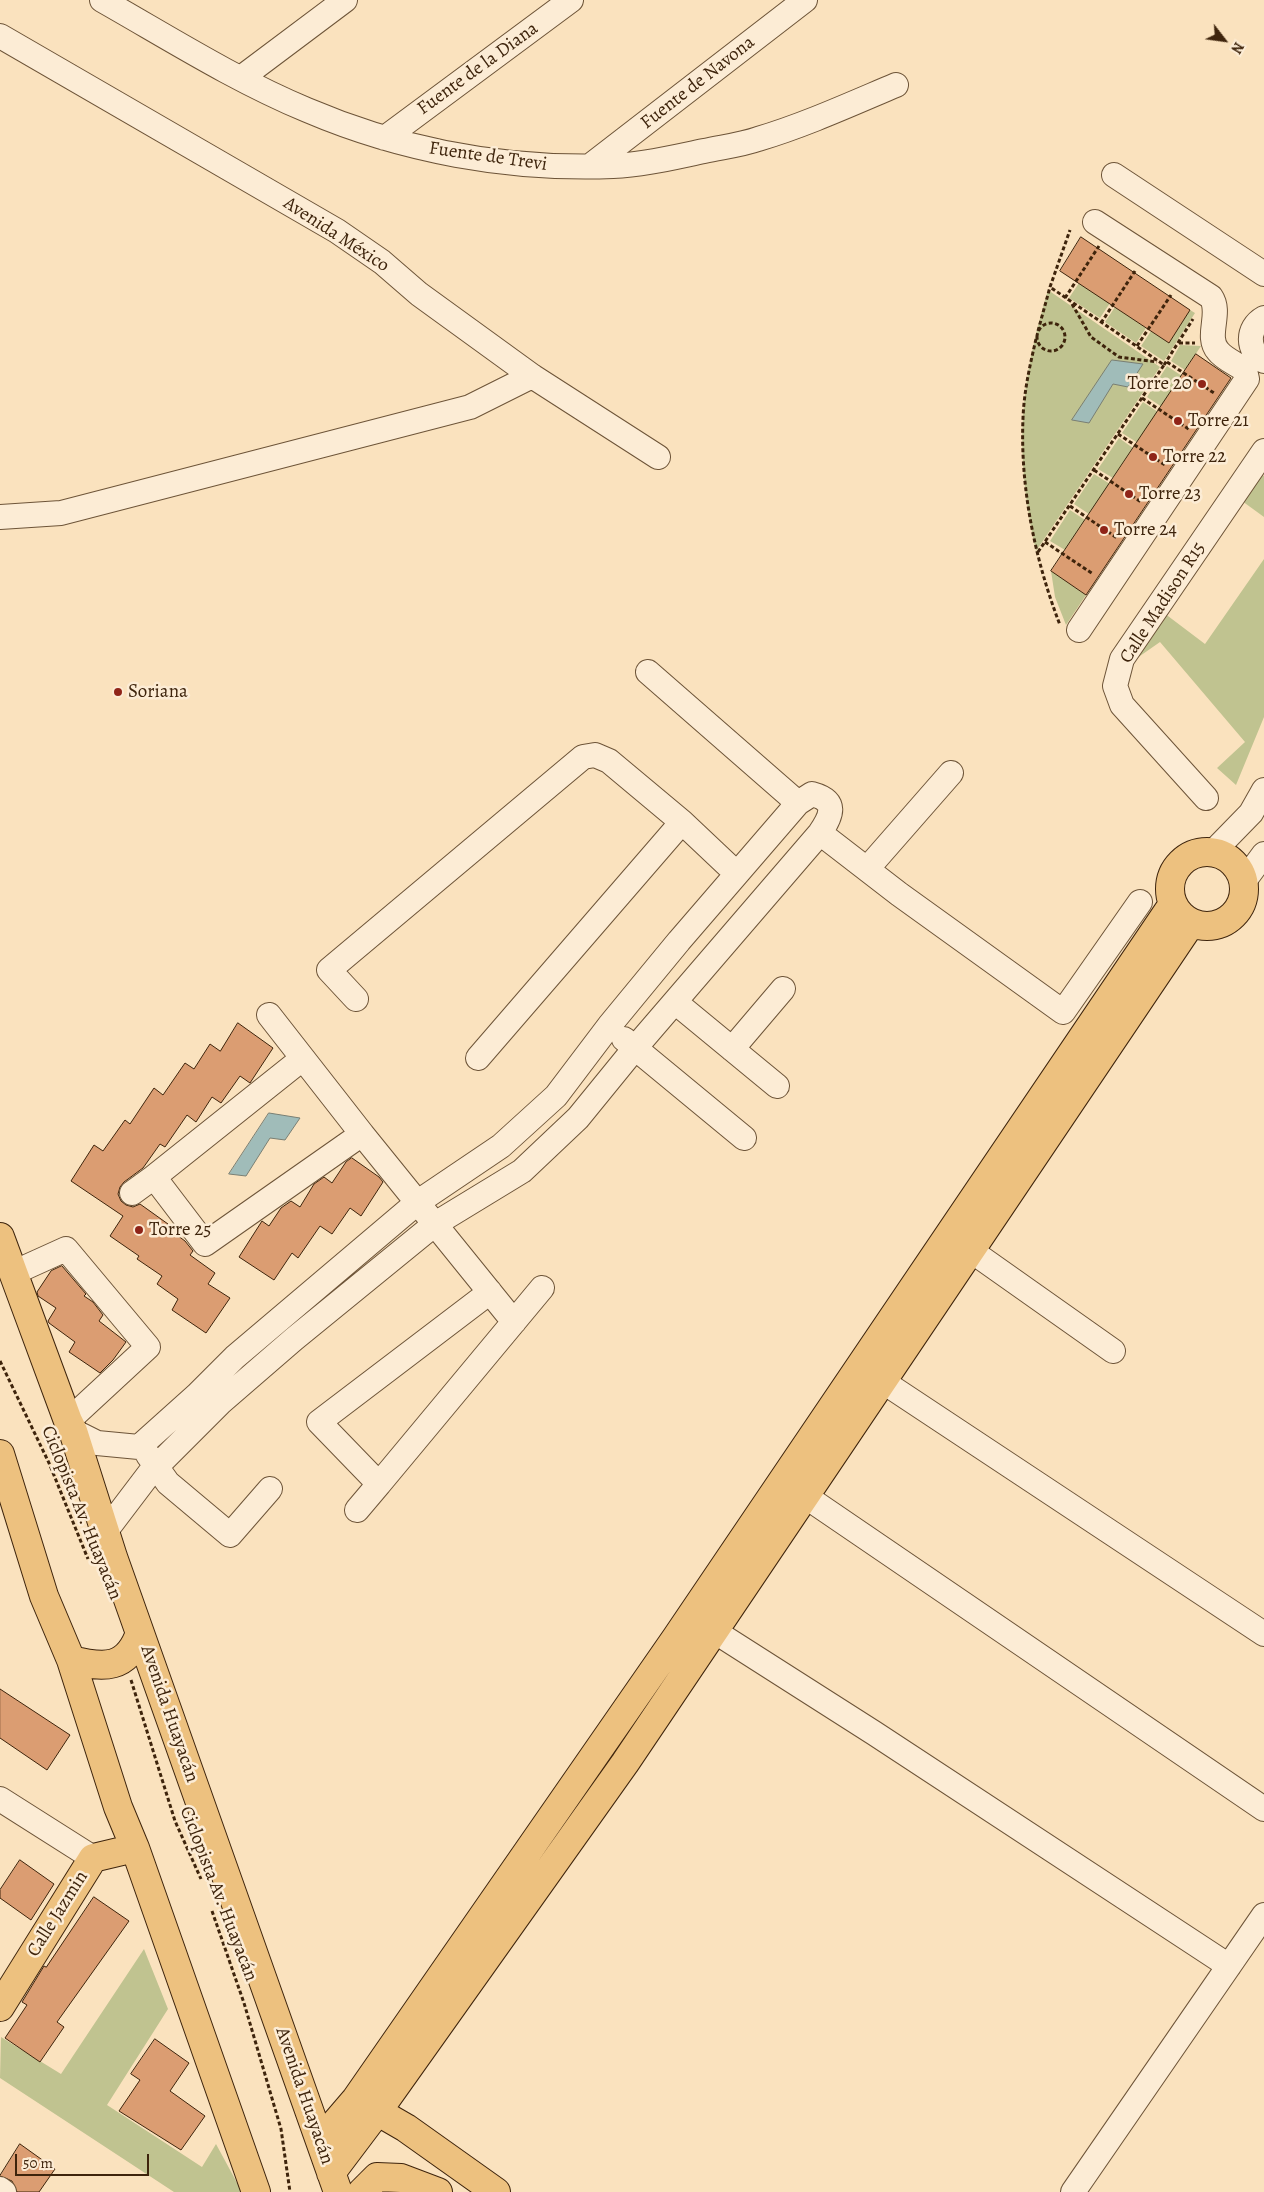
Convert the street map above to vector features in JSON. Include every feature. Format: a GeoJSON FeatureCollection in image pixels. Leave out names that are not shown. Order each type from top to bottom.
{"type":"FeatureCollection","features":[{"type":"Feature","properties":{"kind":"main road"},"geometry":{"type":"LineString","coordinates":[[1213,852],[1224,855],[1240,870],[1251,890],[1226,922],[1215,926],[1202,926],[1182,914],[1170,884],[1178,866],[1191,856],[1213,852]]}},
{"type":"Feature","properties":{"kind":"main road"},"geometry":{"type":"LineString","coordinates":[[320,2141],[366,2105],[625,1763],[970,1250],[1182,914]]}},
{"type":"Feature","properties":{"kind":"main road"},"geometry":{"type":"LineString","coordinates":[[334,2182],[366,2105],[746,1533],[1182,914]]}},
{"type":"Feature","properties":{"kind":"main road","name":"Avenida Huayacán"},"geometry":{"type":"LineString","coordinates":[[0,1237],[7,1266],[70,1426],[140,1633],[334,2182]]}},
{"type":"Feature","properties":{"kind":"main road"},"geometry":{"type":"LineString","coordinates":[[0,1454],[44,1596],[71,1660],[118,1807],[135,1848],[256,2192]]}},
{"type":"Feature","properties":{"kind":"main road"},"geometry":{"type":"LineString","coordinates":[[746,1533],[769,1548]]}},
{"type":"Feature","properties":{"kind":"main road"},"geometry":{"type":"LineString","coordinates":[[71,1660],[94,1665],[106,1665],[124,1659],[136,1644],[140,1633]]}},
{"type":"Feature","properties":{"kind":"main road","name":"Calle Jazmin"},"geometry":{"type":"LineString","coordinates":[[0,2007],[93,1858],[135,1848]]}},
{"type":"Feature","properties":{"kind":"main road"},"geometry":{"type":"LineString","coordinates":[[366,2105],[406,2128],[496,2192]]}},
{"type":"Feature","properties":{"kind":"main road"},"geometry":{"type":"LineString","coordinates":[[362,2192],[377,2177],[401,2178],[438,2192]]}},
{"type":"Feature","properties":{"kind":"street"},"geometry":{"type":"LineString","coordinates":[[241,78],[345,0]]}},
{"type":"Feature","properties":{"kind":"street","name":"Fuente de la Diana"},"geometry":{"type":"LineString","coordinates":[[385,138],[572,0]]}},
{"type":"Feature","properties":{"kind":"street","name":"Fuente de Navona"},"geometry":{"type":"LineString","coordinates":[[590,166],[806,0]]}},
{"type":"Feature","properties":{"kind":"street","name":"Fuente de Trevi"},"geometry":{"type":"LineString","coordinates":[[109,1],[241,78],[306,110],[358,130],[424,149],[482,159],[543,166],[614,166],[665,159],[756,140],[801,124],[896,85]]}},
{"type":"Feature","properties":{"kind":"street","name":"Avenida México"},"geometry":{"type":"LineString","coordinates":[[0,36],[337,231],[382,262],[419,294],[532,376],[658,457]]}},
{"type":"Feature","properties":{"kind":"street"},"geometry":{"type":"LineString","coordinates":[[1114,175],[1264,274]]}},
{"type":"Feature","properties":{"kind":"street"},"geometry":{"type":"LineString","coordinates":[[1070,629],[1109,585],[1247,379],[1245,370],[1215,343],[1216,308],[1208,295],[1102,226]]}},
{"type":"Feature","properties":{"kind":"street"},"geometry":{"type":"LineString","coordinates":[[1215,343],[1258,340]]}},
{"type":"Feature","properties":{"kind":"street"},"geometry":{"type":"LineString","coordinates":[[0,517],[61,513],[470,407],[532,376]]}},
{"type":"Feature","properties":{"kind":"street","name":"Calle Madison R15"},"geometry":{"type":"LineString","coordinates":[[1206,798],[1122,706],[1115,686],[1122,659],[1264,451]]}},
{"type":"Feature","properties":{"kind":"street"},"geometry":{"type":"LineString","coordinates":[[648,672],[798,802]]}},
{"type":"Feature","properties":{"kind":"street"},"geometry":{"type":"LineString","coordinates":[[356,1000],[329,970],[583,757],[595,755],[609,761],[682,822],[736,873]]}},
{"type":"Feature","properties":{"kind":"street"},"geometry":{"type":"LineString","coordinates":[[867,869],[951,773]]}},
{"type":"Feature","properties":{"kind":"street"},"geometry":{"type":"LineString","coordinates":[[1213,852],[1251,813],[1264,790]]}},
{"type":"Feature","properties":{"kind":"street"},"geometry":{"type":"LineString","coordinates":[[105,1532],[156,1467],[250,1376],[436,1224],[522,1171],[578,1118],[635,1048],[820,833],[831,811],[828,802],[821,796],[812,794],[798,802],[630,1000],[556,1096],[501,1146],[418,1202],[235,1357],[198,1395],[139,1447]]}},
{"type":"Feature","properties":{"kind":"street"},"geometry":{"type":"LineString","coordinates":[[478,1058],[682,822]]}},
{"type":"Feature","properties":{"kind":"street"},"geometry":{"type":"LineString","coordinates":[[820,833],[963,942],[1063,1012],[1140,902]]}},
{"type":"Feature","properties":{"kind":"street"},"geometry":{"type":"LineString","coordinates":[[1251,890],[1264,854]]}},
{"type":"Feature","properties":{"kind":"street"},"geometry":{"type":"LineString","coordinates":[[732,1049],[783,989]]}},
{"type":"Feature","properties":{"kind":"street"},"geometry":{"type":"LineString","coordinates":[[630,1000],[657,1023]]}},
{"type":"Feature","properties":{"kind":"street"},"geometry":{"type":"LineString","coordinates":[[675,1002],[777,1086]]}},
{"type":"Feature","properties":{"kind":"street"},"geometry":{"type":"LineString","coordinates":[[269,1015],[362,1134],[514,1322]]}},
{"type":"Feature","properties":{"kind":"street"},"geometry":{"type":"LineString","coordinates":[[609,1026],[744,1138]]}},
{"type":"Feature","properties":{"kind":"street"},"geometry":{"type":"LineString","coordinates":[[132,1193],[302,1058]]}},
{"type":"Feature","properties":{"kind":"street"},"geometry":{"type":"LineString","coordinates":[[154,1177],[205,1244],[362,1134]]}},
{"type":"Feature","properties":{"kind":"street"},"geometry":{"type":"LineString","coordinates":[[7,1266],[66,1249],[148,1347],[70,1426],[97,1443],[139,1447],[151,1457],[168,1483],[230,1535],[270,1489]]}},
{"type":"Feature","properties":{"kind":"street"},"geometry":{"type":"LineString","coordinates":[[970,1250],[1113,1351]]}},
{"type":"Feature","properties":{"kind":"street"},"geometry":{"type":"LineString","coordinates":[[357,1510],[542,1288]]}},
{"type":"Feature","properties":{"kind":"street"},"geometry":{"type":"LineString","coordinates":[[379,1484],[319,1422],[490,1292]]}},
{"type":"Feature","properties":{"kind":"street"},"geometry":{"type":"LineString","coordinates":[[235,1357],[250,1376]]}},
{"type":"Feature","properties":{"kind":"street"},"geometry":{"type":"LineString","coordinates":[[882,1381],[1264,1634]]}},
{"type":"Feature","properties":{"kind":"street"},"geometry":{"type":"LineString","coordinates":[[805,1496],[1264,1809]]}},
{"type":"Feature","properties":{"kind":"street"},"geometry":{"type":"LineString","coordinates":[[714,1631],[874,1733],[1229,1966]]}},
{"type":"Feature","properties":{"kind":"street"},"geometry":{"type":"LineString","coordinates":[[0,1799],[93,1858]]}},
{"type":"Feature","properties":{"kind":"street"},"geometry":{"type":"LineString","coordinates":[[1072,2192],[1264,1915]]}},
{"type":"Feature","properties":{"kind":"street"},"geometry":{"type":"LineString","coordinates":[[0,2189],[4,2192]]}},
{"type":"Feature","properties":{"kind":"path"},"geometry":{"type":"LineString","coordinates":[[1065,298],[1102,226]]}},
{"type":"Feature","properties":{"kind":"path"},"geometry":{"type":"LineString","coordinates":[[1070,230],[1050,288],[1038,331],[1027,380],[1023,418],[1026,490],[1038,552],[1047,591],[1070,629]]}},
{"type":"Feature","properties":{"kind":"path"},"geometry":{"type":"LineString","coordinates":[[1101,323],[1146,254]]}},
{"type":"Feature","properties":{"kind":"path"},"geometry":{"type":"LineString","coordinates":[[1137,347],[1182,278]]}},
{"type":"Feature","properties":{"kind":"path"},"geometry":{"type":"LineString","coordinates":[[1050,288],[1164,366]]}},
{"type":"Feature","properties":{"kind":"path"},"geometry":{"type":"LineString","coordinates":[[1038,552],[1167,362],[1208,295]]}},
{"type":"Feature","properties":{"kind":"path"},"geometry":{"type":"LineString","coordinates":[[1072,303],[1091,337],[1119,357],[1160,362]]}},
{"type":"Feature","properties":{"kind":"path"},"geometry":{"type":"LineString","coordinates":[[1036,339],[1040,348],[1048,352],[1061,348],[1065,340],[1064,331],[1057,324],[1044,324],[1038,331]]}},
{"type":"Feature","properties":{"kind":"path"},"geometry":{"type":"LineString","coordinates":[[1167,362],[1230,404]]}},
{"type":"Feature","properties":{"kind":"path"},"geometry":{"type":"LineString","coordinates":[[1142,398],[1206,440]]}},
{"type":"Feature","properties":{"kind":"path"},"geometry":{"type":"LineString","coordinates":[[1118,434],[1182,476]]}},
{"type":"Feature","properties":{"kind":"path"},"geometry":{"type":"LineString","coordinates":[[1094,470],[1158,512]]}},
{"type":"Feature","properties":{"kind":"path"},"geometry":{"type":"LineString","coordinates":[[1070,506],[1133,549]]}},
{"type":"Feature","properties":{"kind":"path"},"geometry":{"type":"LineString","coordinates":[[1045,542],[1109,585]]}},
{"type":"Feature","properties":{"kind":"path","name":"Ciclopista Av. Huayacán"},"geometry":{"type":"LineString","coordinates":[[0,1361],[49,1463],[89,1561]]}},
{"type":"Feature","properties":{"kind":"path","name":"Ciclopista Av. Huayacán"},"geometry":{"type":"LineString","coordinates":[[124,1659],[174,1821],[202,1880]]}},
{"type":"Feature","properties":{"kind":"path","name":"Ciclopista Av. Huayacán"},"geometry":{"type":"LineString","coordinates":[[211,1906],[244,2003],[281,2129],[290,2192]]}},
{"type":"Feature","properties":{"kind":"green space"},"geometry":{"type":"Polygon","coordinates":[[[1079,283],[1110,303],[1100,318],[1069,298],[1079,283]]]}},
{"type":"Feature","properties":{"kind":"green space"},"geometry":{"type":"Polygon","coordinates":[[[1048,290],[1160,367],[1036,551],[1025,482],[1022,450],[1023,420],[1031,358],[1048,290]]]}},
{"type":"Feature","properties":{"kind":"green space"},"geometry":{"type":"Polygon","coordinates":[[[1115,307],[1146,328],[1136,343],[1105,322],[1115,307]]]}},
{"type":"Feature","properties":{"kind":"green space"},"geometry":{"type":"Polygon","coordinates":[[[1190,310],[1195,313],[1164,361],[1141,346],[1151,331],[1169,343],[1190,310]]]}},
{"type":"Feature","properties":{"kind":"green space"},"geometry":{"type":"Polygon","coordinates":[[[1180,345],[1201,346],[1185,370],[1171,361],[1180,345]]]}},
{"type":"Feature","properties":{"kind":"green space"},"geometry":{"type":"Polygon","coordinates":[[[1167,366],[1182,376],[1162,407],[1147,397],[1167,366]]]}},
{"type":"Feature","properties":{"kind":"green space"},"geometry":{"type":"Polygon","coordinates":[[[1143,402],[1158,412],[1138,443],[1122,433],[1143,402]]]}},
{"type":"Feature","properties":{"kind":"green space"},"geometry":{"type":"Polygon","coordinates":[[[1119,438],[1133,448],[1113,478],[1098,469],[1119,438]]]}},
{"type":"Feature","properties":{"kind":"green space"},"geometry":{"type":"Polygon","coordinates":[[[1259,472],[1264,476],[1264,517],[1242,501],[1259,472]]]}},
{"type":"Feature","properties":{"kind":"green space"},"geometry":{"type":"Polygon","coordinates":[[[1094,474],[1110,484],[1089,514],[1074,504],[1094,474]]]}},
{"type":"Feature","properties":{"kind":"green space"},"geometry":{"type":"Polygon","coordinates":[[[1070,510],[1085,520],[1065,550],[1050,541],[1070,510]]]}},
{"type":"Feature","properties":{"kind":"green space"},"geometry":{"type":"Polygon","coordinates":[[[1264,559],[1264,717],[1236,785],[1217,768],[1245,742],[1160,642],[1130,663],[1164,613],[1205,644],[1264,559]]]}},
{"type":"Feature","properties":{"kind":"green space"},"geometry":{"type":"Polygon","coordinates":[[[1051,571],[1086,595],[1066,625],[1055,597],[1051,571]]]}},
{"type":"Feature","properties":{"kind":"green space"},"geometry":{"type":"Polygon","coordinates":[[[144,1949],[168,2009],[107,2105],[202,2167],[216,2144],[242,2192],[174,2192],[0,2078],[1,2037],[61,2074],[144,1949]]]}},
{"type":"Feature","properties":{"kind":"water"},"geometry":{"type":"Polygon","coordinates":[[[1112,360],[1143,364],[1128,387],[1113,384],[1089,423],[1072,420],[1112,360]]]}},
{"type":"Feature","properties":{"kind":"water"},"geometry":{"type":"Polygon","coordinates":[[[269,1113],[300,1118],[285,1140],[270,1138],[246,1176],[229,1174],[269,1113]]]}},
{"type":"Feature","properties":{"kind":"building"},"geometry":{"type":"Polygon","coordinates":[[[1081,237],[1190,310],[1169,343],[1060,271],[1081,237]]]}},
{"type":"Feature","properties":{"kind":"building"},"geometry":{"type":"Polygon","coordinates":[[[1196,354],[1231,378],[1086,595],[1051,571],[1196,354]]]}},
{"type":"Feature","properties":{"kind":"building"},"geometry":{"type":"Polygon","coordinates":[[[238,1023],[273,1048],[250,1083],[240,1076],[221,1103],[212,1097],[196,1122],[187,1115],[165,1147],[160,1144],[143,1168],[124,1182],[118,1194],[121,1201],[126,1205],[133,1207],[140,1204],[168,1224],[166,1227],[185,1241],[193,1251],[190,1255],[215,1273],[208,1284],[230,1298],[206,1333],[172,1310],[178,1299],[157,1284],[162,1276],[137,1259],[139,1256],[110,1236],[123,1216],[71,1181],[94,1145],[103,1151],[125,1120],[130,1124],[154,1088],[163,1095],[185,1063],[194,1069],[210,1044],[220,1051],[238,1023]]]}},
{"type":"Feature","properties":{"kind":"building"},"geometry":{"type":"Polygon","coordinates":[[[352,1158],[379,1177],[383,1182],[361,1216],[350,1208],[332,1234],[320,1226],[298,1258],[292,1253],[274,1280],[239,1257],[262,1221],[269,1226],[281,1208],[291,1201],[300,1207],[314,1184],[324,1177],[332,1183],[346,1162],[352,1158]]]}},
{"type":"Feature","properties":{"kind":"building"},"geometry":{"type":"Polygon","coordinates":[[[62,1266],[86,1294],[84,1296],[93,1302],[103,1315],[99,1321],[126,1342],[113,1360],[100,1373],[69,1352],[75,1342],[49,1323],[48,1321],[56,1308],[38,1296],[37,1292],[51,1271],[62,1266]]]}},
{"type":"Feature","properties":{"kind":"building"},"geometry":{"type":"Polygon","coordinates":[[[0,1689],[70,1735],[47,1770],[0,1738],[0,1689]]]}},
{"type":"Feature","properties":{"kind":"building"},"geometry":{"type":"Polygon","coordinates":[[[20,1860],[54,1884],[31,1920],[0,1898],[0,1890],[20,1860]]]}},
{"type":"Feature","properties":{"kind":"building"},"geometry":{"type":"Polygon","coordinates":[[[94,1897],[129,1921],[57,2022],[64,2027],[40,2062],[5,2038],[27,2005],[22,2002],[44,1966],[46,1967],[94,1897]]]}},
{"type":"Feature","properties":{"kind":"building"},"geometry":{"type":"Polygon","coordinates":[[[155,2039],[189,2063],[170,2091],[205,2116],[181,2150],[119,2111],[140,2080],[131,2074],[155,2039]]]}},
{"type":"Feature","properties":{"kind":"building"},"geometry":{"type":"Polygon","coordinates":[[[20,2144],[55,2169],[39,2192],[17,2192],[12,2181],[0,2176],[20,2144]]]}},
{"type":"Feature","properties":{"kind":"place","name":"Torre 20"},"geometry":{"type":"Point","coordinates":[1202,384]}},
{"type":"Feature","properties":{"kind":"place","name":"Torre 21"},"geometry":{"type":"Point","coordinates":[1178,421]}},
{"type":"Feature","properties":{"kind":"place","name":"Torre 22"},"geometry":{"type":"Point","coordinates":[1153,457]}},
{"type":"Feature","properties":{"kind":"place","name":"Torre 23"},"geometry":{"type":"Point","coordinates":[1129,494]}},
{"type":"Feature","properties":{"kind":"place","name":"Torre 24"},"geometry":{"type":"Point","coordinates":[1104,530]}},
{"type":"Feature","properties":{"kind":"place","name":"Soriana"},"geometry":{"type":"Point","coordinates":[118,692]}},
{"type":"Feature","properties":{"kind":"place","name":"Torre 25"},"geometry":{"type":"Point","coordinates":[139,1230]}}]}
